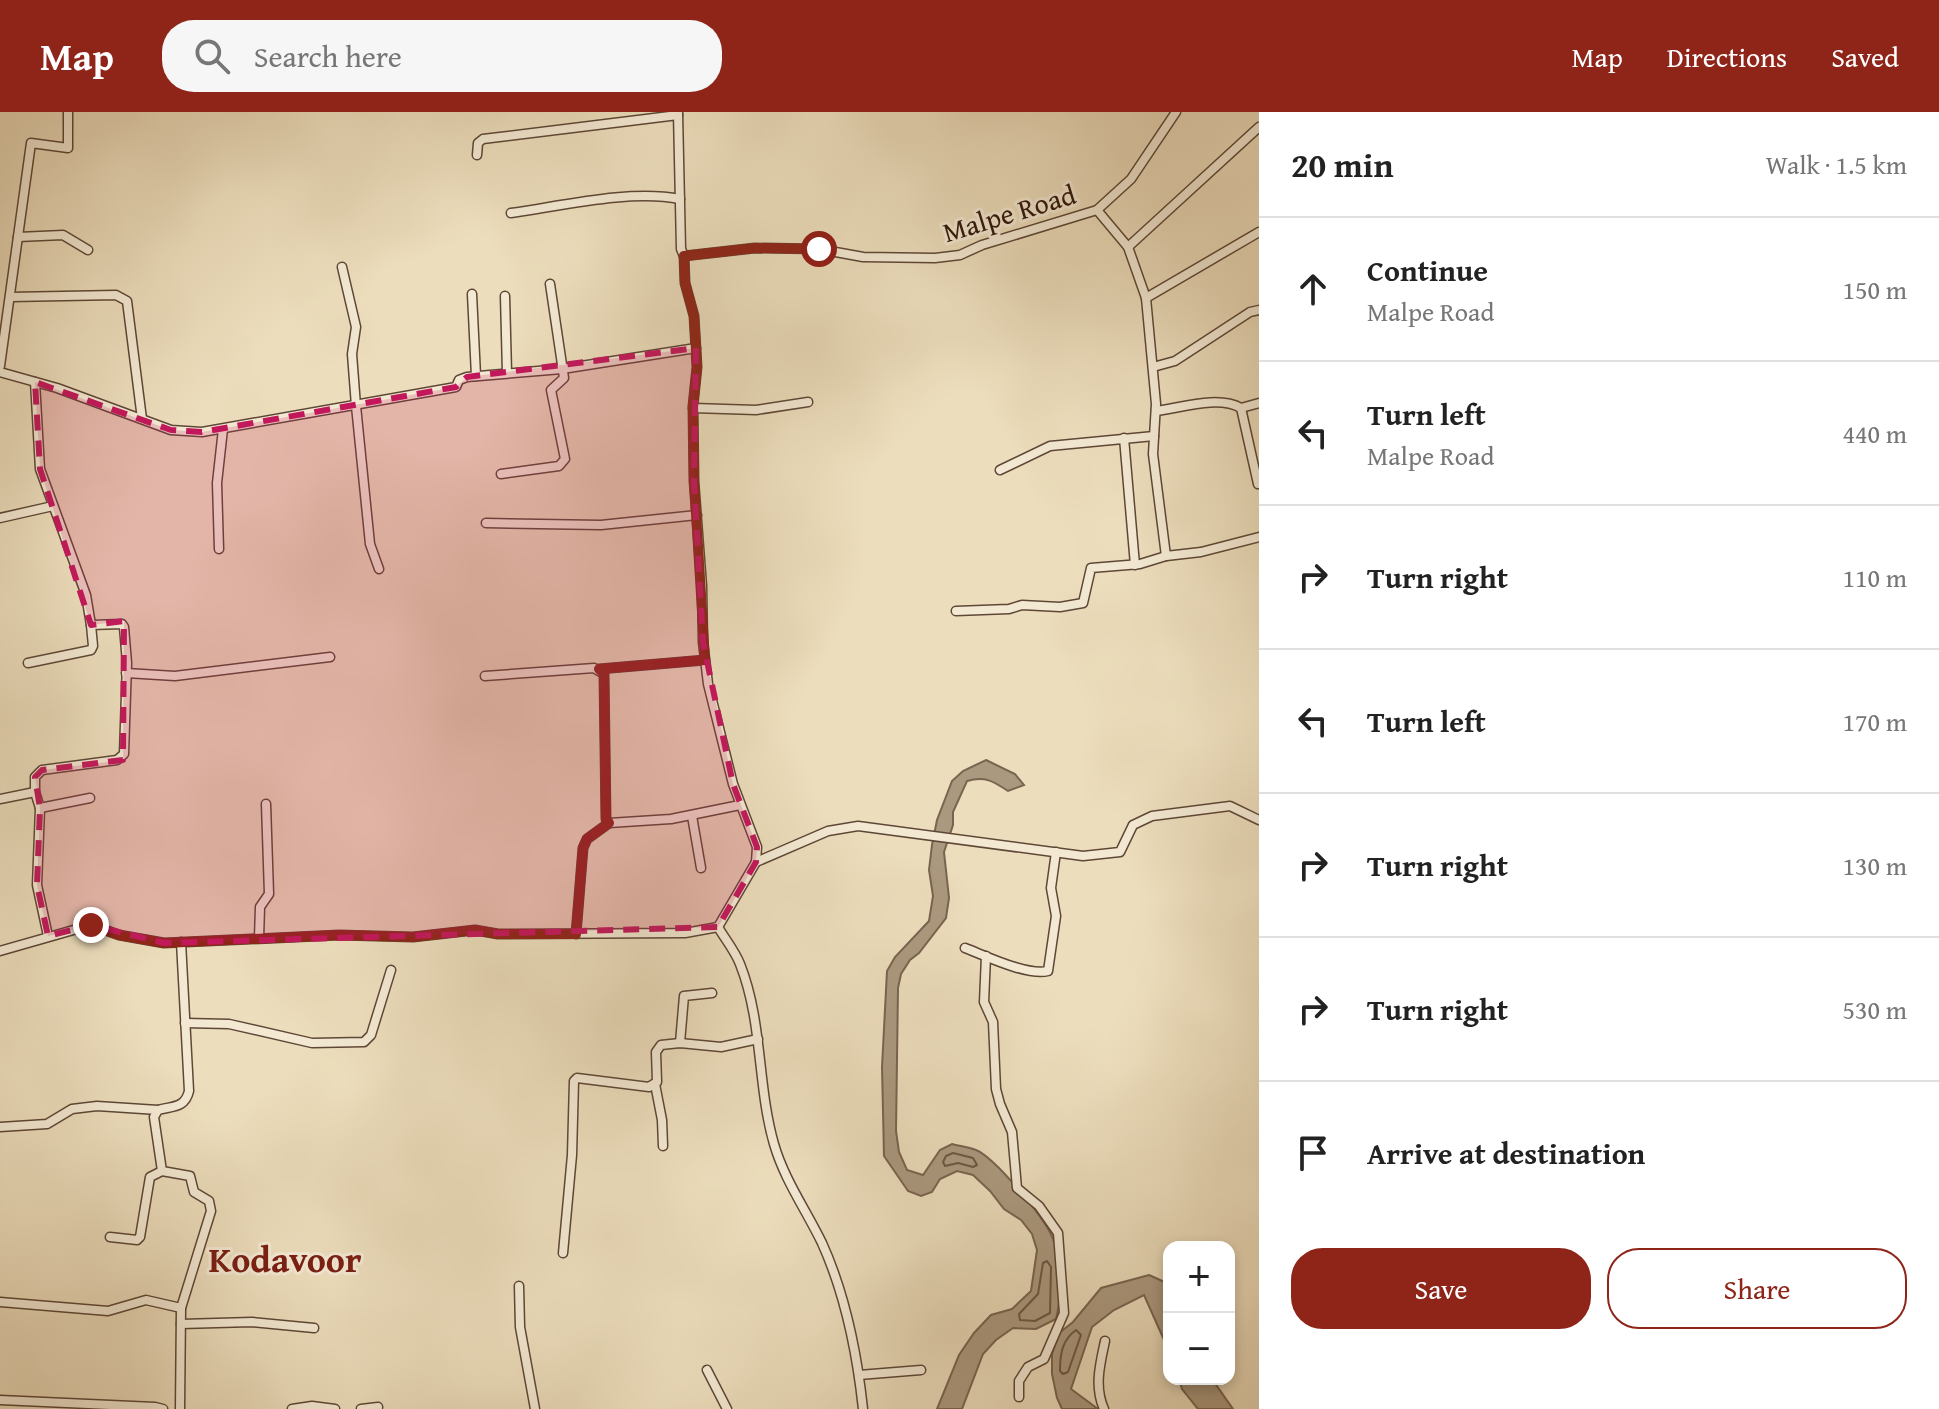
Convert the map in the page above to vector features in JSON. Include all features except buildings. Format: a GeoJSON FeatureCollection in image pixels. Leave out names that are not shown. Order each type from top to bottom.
{"type":"FeatureCollection","features":[{"type":"Feature","properties":{"kind":"street"},"geometry":{"type":"LineString","coordinates":[[68,112],[68,148],[31,143],[0,369],[171,430],[202,432],[456,387],[459,380],[476,376],[562,369],[696,348]]}},
{"type":"Feature","properties":{"kind":"street","name":"Malpe Road"},"geometry":{"type":"LineString","coordinates":[[684,256],[755,248],[819,249],[863,257],[935,258],[960,255],[982,245],[1097,210],[1131,179],[1176,112]]}},
{"type":"Feature","properties":{"kind":"street"},"geometry":{"type":"LineString","coordinates":[[0,951],[91,925],[119,935],[164,943],[339,935],[413,937],[475,930],[498,934],[685,933],[718,927],[756,862],[757,847],[740,805],[708,684],[705,660],[693,408],[697,367],[694,316],[685,283],[681,249],[678,114],[483,139],[478,143],[477,155]]}},
{"type":"Feature","properties":{"kind":"street"},"geometry":{"type":"LineString","coordinates":[[1128,247],[1259,127]]}},
{"type":"Feature","properties":{"kind":"street"},"geometry":{"type":"LineString","coordinates":[[511,213],[638,196],[663,195],[680,199]]}},
{"type":"Feature","properties":{"kind":"street"},"geometry":{"type":"LineString","coordinates":[[1097,210],[1128,247],[1146,298],[1156,411],[1153,454],[1166,556]]}},
{"type":"Feature","properties":{"kind":"street"},"geometry":{"type":"LineString","coordinates":[[1146,298],[1259,232]]}},
{"type":"Feature","properties":{"kind":"street"},"geometry":{"type":"LineString","coordinates":[[18,237],[63,235],[88,250]]}},
{"type":"Feature","properties":{"kind":"street"},"geometry":{"type":"LineString","coordinates":[[342,267],[356,327],[352,354],[356,406],[370,544],[379,569]]}},
{"type":"Feature","properties":{"kind":"street"},"geometry":{"type":"LineString","coordinates":[[501,474],[559,466],[565,459],[551,390],[563,381],[550,284]]}},
{"type":"Feature","properties":{"kind":"street"},"geometry":{"type":"LineString","coordinates":[[472,294],[476,376]]}},
{"type":"Feature","properties":{"kind":"street"},"geometry":{"type":"LineString","coordinates":[[10,297],[116,295],[124,299],[142,419]]}},
{"type":"Feature","properties":{"kind":"street"},"geometry":{"type":"LineString","coordinates":[[505,296],[507,373]]}},
{"type":"Feature","properties":{"kind":"street"},"geometry":{"type":"LineString","coordinates":[[1153,367],[1175,361],[1250,312],[1259,310]]}},
{"type":"Feature","properties":{"kind":"street"},"geometry":{"type":"LineString","coordinates":[[28,663],[91,650],[93,646],[86,595],[38,461],[35,382]]}},
{"type":"Feature","properties":{"kind":"street"},"geometry":{"type":"LineString","coordinates":[[693,408],[756,410],[808,402]]}},
{"type":"Feature","properties":{"kind":"street"},"geometry":{"type":"LineString","coordinates":[[1156,411],[1216,403],[1234,404],[1241,408],[1259,403]]}},
{"type":"Feature","properties":{"kind":"street"},"geometry":{"type":"LineString","coordinates":[[1241,408],[1258,484]]}},
{"type":"Feature","properties":{"kind":"street"},"geometry":{"type":"LineString","coordinates":[[219,549],[217,483],[223,429]]}},
{"type":"Feature","properties":{"kind":"street"},"geometry":{"type":"LineString","coordinates":[[1000,470],[1045,447],[1154,436]]}},
{"type":"Feature","properties":{"kind":"street"},"geometry":{"type":"LineString","coordinates":[[1124,438],[1135,565]]}},
{"type":"Feature","properties":{"kind":"street"},"geometry":{"type":"LineString","coordinates":[[0,518],[53,506]]}},
{"type":"Feature","properties":{"kind":"street"},"geometry":{"type":"LineString","coordinates":[[486,523],[601,525],[697,515]]}},
{"type":"Feature","properties":{"kind":"street"},"geometry":{"type":"LineString","coordinates":[[956,611],[1009,609],[1022,605],[1079,605],[1083,603],[1091,568],[1135,565],[1259,537]]}},
{"type":"Feature","properties":{"kind":"street"},"geometry":{"type":"LineString","coordinates":[[48,936],[37,885],[40,808],[35,777],[42,770],[117,760],[124,754],[124,627],[118,622],[91,625]]}},
{"type":"Feature","properties":{"kind":"street"},"geometry":{"type":"LineString","coordinates":[[126,673],[175,676],[330,657]]}},
{"type":"Feature","properties":{"kind":"street"},"geometry":{"type":"LineString","coordinates":[[485,676],[705,660]]}},
{"type":"Feature","properties":{"kind":"street"},"geometry":{"type":"LineString","coordinates":[[599,669],[604,674],[606,819],[609,823]]}},
{"type":"Feature","properties":{"kind":"street"},"geometry":{"type":"LineString","coordinates":[[0,799],[35,792]]}},
{"type":"Feature","properties":{"kind":"street"},"geometry":{"type":"LineString","coordinates":[[40,808],[90,798]]}},
{"type":"Feature","properties":{"kind":"street"},"geometry":{"type":"LineString","coordinates":[[259,938],[260,907],[269,894],[266,804]]}},
{"type":"Feature","properties":{"kind":"street"},"geometry":{"type":"LineString","coordinates":[[576,934],[583,848],[587,839],[609,823],[692,816],[740,805]]}},
{"type":"Feature","properties":{"kind":"street"},"geometry":{"type":"LineString","coordinates":[[756,862],[828,831],[858,826],[1083,856],[1120,852],[1133,825],[1152,816],[1230,806],[1259,820]]}},
{"type":"Feature","properties":{"kind":"street"},"geometry":{"type":"LineString","coordinates":[[692,816],[701,868]]}},
{"type":"Feature","properties":{"kind":"street"},"geometry":{"type":"LineString","coordinates":[[965,948],[1013,966],[1043,973],[1048,971],[1056,916],[1051,888],[1056,852]]}},
{"type":"Feature","properties":{"kind":"street"},"geometry":{"type":"LineString","coordinates":[[718,927],[740,963],[755,1018],[764,1095],[774,1144],[823,1245],[834,1276],[856,1349],[863,1409]]}},
{"type":"Feature","properties":{"kind":"street"},"geometry":{"type":"LineString","coordinates":[[0,1127],[47,1124],[72,1109],[97,1106],[158,1110],[181,1106],[189,1091],[181,942]]}},
{"type":"Feature","properties":{"kind":"street"},"geometry":{"type":"LineString","coordinates":[[986,956],[984,1004],[993,1022],[996,1089],[1012,1132],[1017,1188],[1039,1206],[1056,1229],[1064,1280],[1063,1316],[1044,1359],[1028,1367],[1019,1381],[1019,1397]]}},
{"type":"Feature","properties":{"kind":"street"},"geometry":{"type":"LineString","coordinates":[[185,1023],[229,1024],[312,1043],[360,1043],[371,1035],[391,970]]}},
{"type":"Feature","properties":{"kind":"street"},"geometry":{"type":"LineString","coordinates":[[680,1043],[684,996],[712,993]]}},
{"type":"Feature","properties":{"kind":"street"},"geometry":{"type":"LineString","coordinates":[[663,1146],[655,1084],[658,1048],[666,1043],[721,1047],[758,1039]]}},
{"type":"Feature","properties":{"kind":"street"},"geometry":{"type":"LineString","coordinates":[[563,1253],[572,1155],[574,1081],[577,1078],[649,1087],[655,1084]]}},
{"type":"Feature","properties":{"kind":"street"},"geometry":{"type":"LineString","coordinates":[[158,1110],[154,1117],[162,1171]]}},
{"type":"Feature","properties":{"kind":"street"},"geometry":{"type":"LineString","coordinates":[[110,1237],[137,1240],[140,1237],[150,1177],[162,1171],[190,1176],[194,1192],[209,1201],[211,1211],[181,1308],[180,1409]]}},
{"type":"Feature","properties":{"kind":"street"},"geometry":{"type":"LineString","coordinates":[[519,1286],[520,1327],[535,1409]]}},
{"type":"Feature","properties":{"kind":"street"},"geometry":{"type":"LineString","coordinates":[[0,1302],[108,1311],[146,1300],[181,1308]]}},
{"type":"Feature","properties":{"kind":"street"},"geometry":{"type":"LineString","coordinates":[[181,1324],[252,1322],[314,1328]]}},
{"type":"Feature","properties":{"kind":"street"},"geometry":{"type":"LineString","coordinates":[[1104,1409],[1098,1374],[1105,1341]]}},
{"type":"Feature","properties":{"kind":"street"},"geometry":{"type":"LineString","coordinates":[[707,1370],[727,1409]]}},
{"type":"Feature","properties":{"kind":"street"},"geometry":{"type":"LineString","coordinates":[[859,1375],[921,1370]]}},
{"type":"Feature","properties":{"kind":"street"},"geometry":{"type":"LineString","coordinates":[[0,1400],[163,1409]]}},
{"type":"Feature","properties":{"kind":"street"},"geometry":{"type":"LineString","coordinates":[[292,1409],[312,1406],[335,1409]]}},
{"type":"Feature","properties":{"kind":"street"},"geometry":{"type":"LineString","coordinates":[[361,1409],[378,1407]]}},
{"type":"Feature","properties":{"kind":"highlighted area"},"geometry":{"type":"Polygon","coordinates":[[[696,348],[694,481],[703,642],[733,784],[757,847],[756,862],[718,927],[164,943],[91,925],[48,936],[37,885],[40,808],[35,777],[42,770],[123,760],[124,621],[91,625],[40,469],[35,382],[171,430],[202,432],[456,387],[467,377],[696,348]]]}},
{"type":"Feature","properties":{"kind":"water"},"geometry":{"type":"Polygon","coordinates":[[[986,760],[1015,774],[1024,785],[1008,791],[989,780],[967,781],[953,812],[953,825],[944,852],[949,898],[946,918],[910,960],[901,974],[898,988],[896,1131],[899,1152],[907,1170],[923,1175],[940,1150],[952,1144],[976,1150],[1007,1176],[1041,1218],[1053,1239],[1060,1279],[1059,1300],[1056,1319],[1036,1329],[1013,1328],[983,1354],[962,1409],[937,1409],[959,1355],[974,1333],[991,1315],[1012,1309],[1031,1291],[1037,1250],[1032,1234],[1021,1220],[1004,1209],[973,1175],[957,1171],[940,1179],[932,1192],[921,1196],[908,1191],[884,1156],[882,1067],[887,971],[895,957],[929,921],[933,896],[929,870],[932,845],[937,820],[952,781],[963,771],[986,760]]]}},
{"type":"Feature","properties":{"kind":"water"},"geometry":{"type":"Polygon","coordinates":[[[1149,1275],[1163,1281],[1163,1338],[1144,1295],[1114,1310],[1092,1327],[1071,1389],[1098,1409],[1062,1409],[1052,1374],[1052,1354],[1059,1333],[1073,1322],[1101,1288],[1149,1275]]]}},
{"type":"Feature","properties":{"kind":"water"},"geometry":{"type":"Polygon","coordinates":[[[1181,1385],[1216,1385],[1233,1409],[1198,1409],[1181,1385]]]}},
{"type":"Feature","properties":{"kind":"district","name":"Kodavoor"},"geometry":{"type":"Point","coordinates":[285,1259]}},
{"type":"Feature","properties":{"kind":"route"},"geometry":{"type":"LineString","coordinates":[[91,925],[119,935],[164,943],[339,935],[413,937],[475,930],[498,934],[576,934],[583,848],[587,839],[609,823],[606,819],[604,674],[599,669],[705,660],[694,481],[693,406],[697,367],[694,316],[685,283],[684,256],[755,248],[819,249]]}}]}
